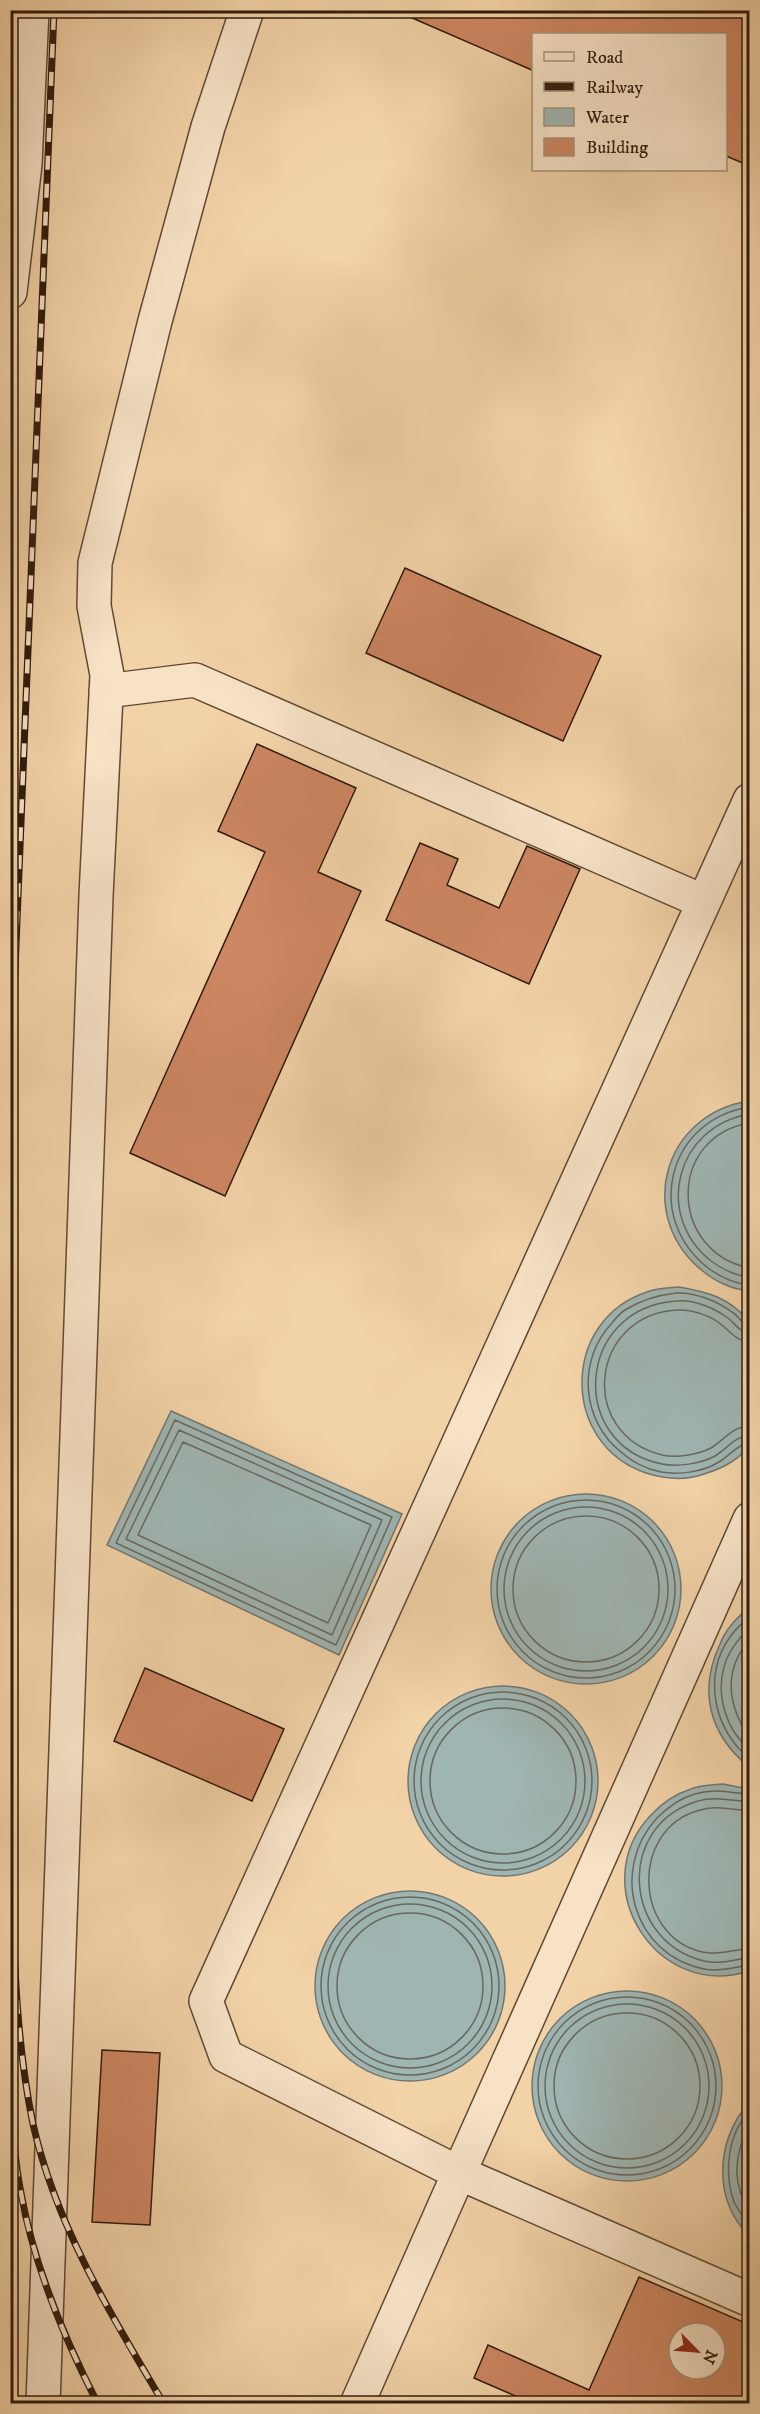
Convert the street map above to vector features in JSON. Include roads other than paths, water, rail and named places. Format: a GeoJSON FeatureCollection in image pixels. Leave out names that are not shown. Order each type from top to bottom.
{"type":"FeatureCollection","features":[{"type":"Feature","properties":{"kind":"lane"},"geometry":{"type":"LineString","coordinates":[[10,292],[25,164],[32,10]]}},
{"type":"Feature","properties":{"kind":"lane"},"geometry":{"type":"LineString","coordinates":[[43,2403],[95,908],[107,675],[94,606],[95,563],[155,321],[202,150],[248,10]]}},
{"type":"Feature","properties":{"kind":"lane"},"geometry":{"type":"LineString","coordinates":[[106,691],[195,680],[702,902]]}},
{"type":"Feature","properties":{"kind":"lane"},"geometry":{"type":"LineString","coordinates":[[750,800],[206,2001],[226,2056],[459,2173],[750,2300]]}},
{"type":"Feature","properties":{"kind":"lane"},"geometry":{"type":"LineString","coordinates":[[357,2403],[750,1519]]}},
{"type":"Feature","properties":{"kind":"water"},"geometry":{"type":"Polygon","coordinates":[[[749,1101],[750,1290],[744,1290],[725,1285],[714,1279],[682,1249],[669,1224],[665,1197],[668,1171],[679,1146],[696,1125],[720,1110],[749,1101]]]}},
{"type":"Feature","properties":{"kind":"water"},"geometry":{"type":"Polygon","coordinates":[[[679,1287],[718,1297],[734,1307],[749,1321],[749,1445],[729,1463],[690,1478],[660,1477],[646,1473],[618,1458],[598,1436],[586,1410],[582,1382],[586,1354],[598,1328],[619,1307],[647,1292],[679,1287]]]}},
{"type":"Feature","properties":{"kind":"water"},"geometry":{"type":"Polygon","coordinates":[[[171,1411],[402,1514],[339,1655],[107,1545],[171,1411]]]}},
{"type":"Feature","properties":{"kind":"water"},"geometry":{"type":"Polygon","coordinates":[[[595,1494],[605,1495],[631,1505],[647,1515],[660,1528],[674,1552],[680,1570],[680,1608],[674,1626],[660,1650],[647,1663],[623,1677],[605,1683],[577,1684],[567,1683],[541,1673],[525,1663],[512,1650],[498,1626],[492,1608],[491,1580],[492,1570],[502,1544],[512,1528],[525,1515],[549,1501],[567,1495],[595,1494]]]}},
{"type":"Feature","properties":{"kind":"water"},"geometry":{"type":"Polygon","coordinates":[[[749,1609],[749,1767],[735,1754],[716,1726],[709,1695],[713,1661],[722,1639],[736,1620],[749,1609]]]}},
{"type":"Feature","properties":{"kind":"water"},"geometry":{"type":"Polygon","coordinates":[[[512,1686],[522,1687],[548,1697],[564,1707],[577,1720],[591,1744],[597,1762],[597,1800],[591,1818],[577,1842],[564,1855],[540,1869],[522,1875],[494,1876],[484,1875],[458,1865],[442,1855],[429,1842],[415,1818],[409,1800],[408,1772],[409,1762],[419,1736],[429,1720],[442,1707],[466,1693],[484,1687],[512,1686]]]}},
{"type":"Feature","properties":{"kind":"water"},"geometry":{"type":"Polygon","coordinates":[[[723,1784],[749,1789],[749,1971],[716,1976],[686,1969],[660,1954],[641,1931],[628,1904],[625,1874],[632,1844],[650,1816],[659,1807],[685,1791],[723,1784]]]}},
{"type":"Feature","properties":{"kind":"water"},"geometry":{"type":"Polygon","coordinates":[[[419,1891],[429,1892],[455,1902],[471,1912],[484,1925],[498,1949],[504,1967],[504,2005],[498,2023],[484,2047],[471,2060],[447,2074],[429,2080],[401,2081],[391,2080],[365,2070],[349,2060],[336,2047],[322,2023],[316,2005],[315,1977],[316,1967],[326,1941],[336,1925],[349,1912],[373,1898],[391,1892],[419,1891]]]}},
{"type":"Feature","properties":{"kind":"water"},"geometry":{"type":"Polygon","coordinates":[[[636,1991],[646,1992],[672,2002],[688,2012],[701,2025],[715,2049],[721,2067],[721,2105],[715,2123],[701,2147],[688,2160],[664,2174],[646,2180],[618,2181],[608,2180],[582,2170],[566,2160],[553,2147],[539,2123],[533,2105],[532,2077],[533,2067],[543,2041],[553,2025],[566,2012],[590,1998],[608,1992],[636,1991]]]}},
{"type":"Feature","properties":{"kind":"water"},"geometry":{"type":"Polygon","coordinates":[[[749,2103],[749,2235],[737,2221],[729,2205],[724,2188],[723,2169],[730,2134],[738,2117],[749,2103]]]}},
{"type":"Feature","properties":{"kind":"railway"},"geometry":{"type":"LineString","coordinates":[[10,1093],[54,10]]}},
{"type":"Feature","properties":{"kind":"railway"},"geometry":{"type":"LineString","coordinates":[[11,1860],[16,1992],[22,2058],[33,2124],[43,2162],[87,2269],[164,2404]]}},
{"type":"Feature","properties":{"kind":"railway"},"geometry":{"type":"LineString","coordinates":[[10,2107],[19,2182],[34,2247],[62,2327],[98,2404]]}}]}
